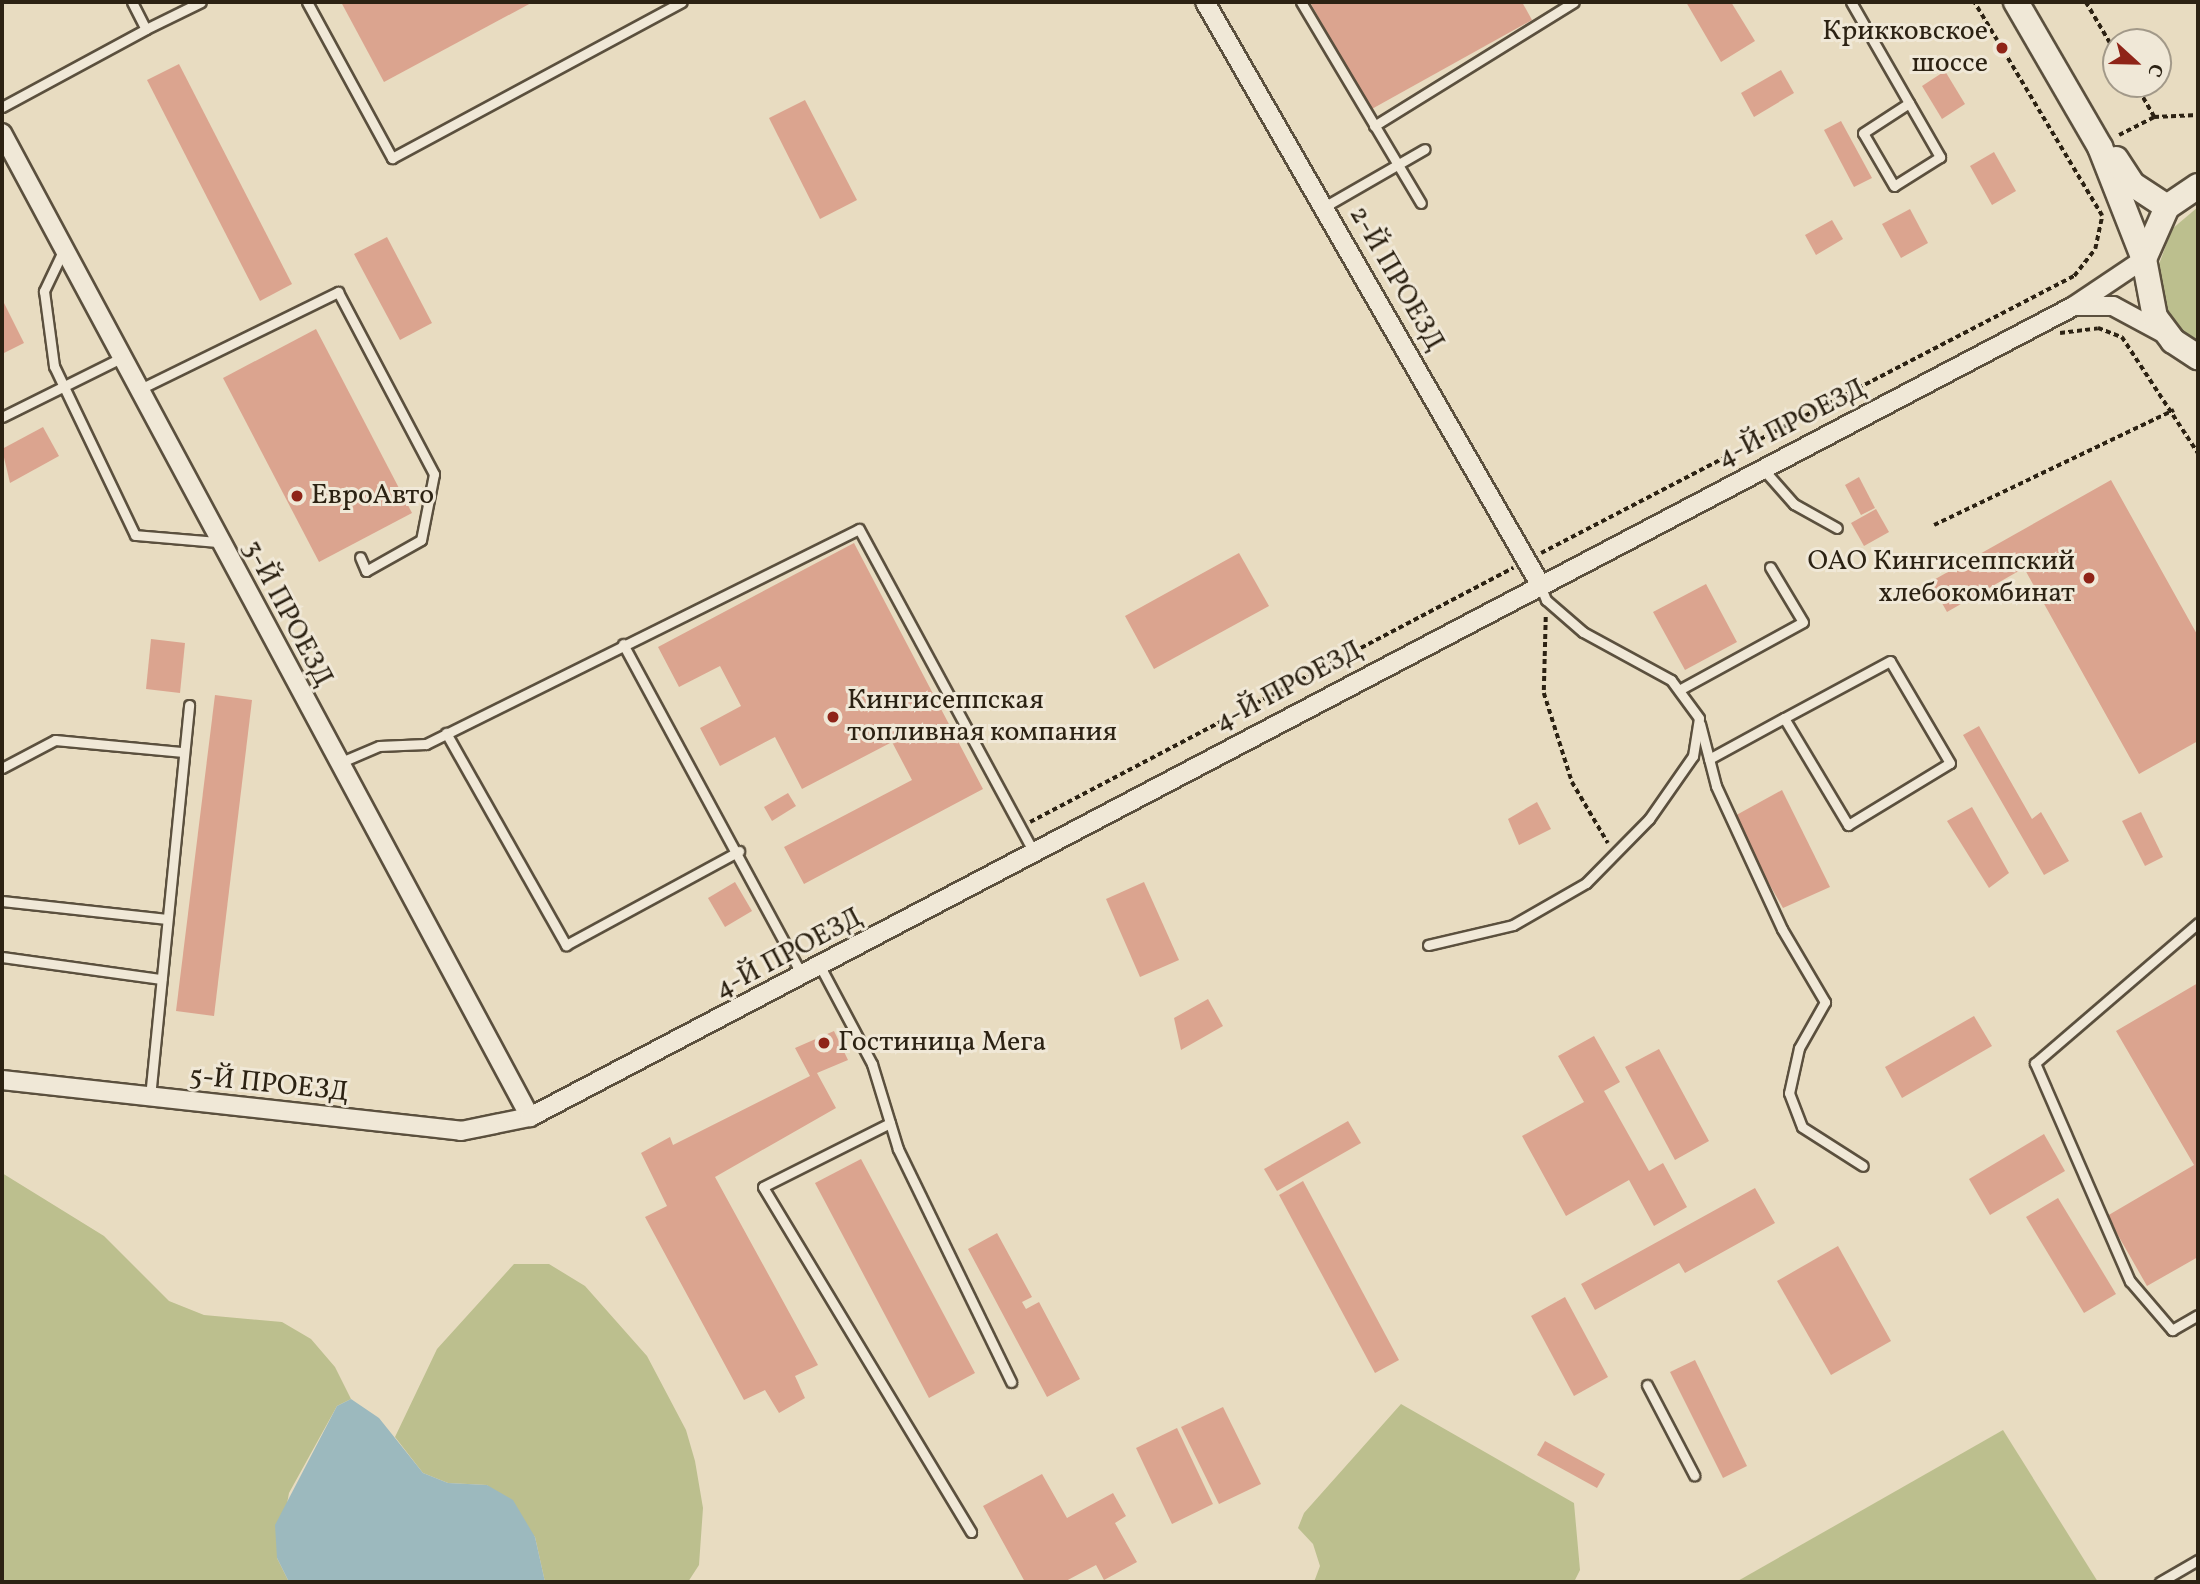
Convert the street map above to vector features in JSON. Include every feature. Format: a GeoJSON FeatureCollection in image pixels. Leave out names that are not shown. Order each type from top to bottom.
{"type":"FeatureCollection","features":[{"type":"Feature","properties":{"kind":"main road"},"geometry":{"type":"LineString","coordinates":[[2016,2],[2100,147],[2144,259],[2145,289],[2190,355]]}},
{"type":"Feature","properties":{"kind":"main road"},"geometry":{"type":"LineString","coordinates":[[2025,2],[2132,184],[2167,208]]}},
{"type":"Feature","properties":{"kind":"main road"},"geometry":{"type":"LineString","coordinates":[[2144,259],[2167,208],[2198,186]]}},
{"type":"Feature","properties":{"kind":"street","name":"2-Й ПРОЕЗД"},"geometry":{"type":"LineString","coordinates":[[1205,2],[1543,592]]}},
{"type":"Feature","properties":{"kind":"street","name":"3-Й ПРОЕЗД"},"geometry":{"type":"LineString","coordinates":[[2,133],[337,764],[530,1117]]}},
{"type":"Feature","properties":{"kind":"street","name":"4-Й ПРОЕЗД"},"geometry":{"type":"LineString","coordinates":[[530,1117],[821,968],[1034,853],[1543,592],[1762,468],[2074,306],[2144,259]]}},
{"type":"Feature","properties":{"kind":"street"},"geometry":{"type":"LineString","coordinates":[[2074,306],[2137,315],[2190,355]]}},
{"type":"Feature","properties":{"kind":"street","name":"5-Й ПРОЕЗД"},"geometry":{"type":"LineString","coordinates":[[2,1080],[150,1099],[461,1131],[530,1117]]}},
{"type":"Feature","properties":{"kind":"lane"},"geometry":{"type":"LineString","coordinates":[[132,2],[146,29]]}},
{"type":"Feature","properties":{"kind":"lane"},"geometry":{"type":"LineString","coordinates":[[2,107],[201,2]]}},
{"type":"Feature","properties":{"kind":"lane"},"geometry":{"type":"LineString","coordinates":[[307,2],[393,158],[682,2]]}},
{"type":"Feature","properties":{"kind":"lane"},"geometry":{"type":"LineString","coordinates":[[1301,2],[1421,203]]}},
{"type":"Feature","properties":{"kind":"lane"},"geometry":{"type":"LineString","coordinates":[[1374,125],[1574,2]]}},
{"type":"Feature","properties":{"kind":"lane"},"geometry":{"type":"LineString","coordinates":[[1851,2],[1909,103],[1940,158],[1894,186],[1863,133],[1909,103]]}},
{"type":"Feature","properties":{"kind":"lane"},"geometry":{"type":"LineString","coordinates":[[1324,207],[1425,149]]}},
{"type":"Feature","properties":{"kind":"lane"},"geometry":{"type":"LineString","coordinates":[[64,249],[44,291],[54,366],[135,535],[219,542]]}},
{"type":"Feature","properties":{"kind":"lane"},"geometry":{"type":"LineString","coordinates":[[138,390],[338,292],[434,474],[421,540],[366,570],[360,556]]}},
{"type":"Feature","properties":{"kind":"lane"},"geometry":{"type":"LineString","coordinates":[[2,417],[121,358]]}},
{"type":"Feature","properties":{"kind":"lane"},"geometry":{"type":"LineString","coordinates":[[1762,468],[1794,504],[1837,528]]}},
{"type":"Feature","properties":{"kind":"lane"},"geometry":{"type":"LineString","coordinates":[[337,764],[379,746],[426,744],[859,529],[1034,853]]}},
{"type":"Feature","properties":{"kind":"lane"},"geometry":{"type":"LineString","coordinates":[[1679,690],[1803,622],[1770,567]]}},
{"type":"Feature","properties":{"kind":"lane"},"geometry":{"type":"LineString","coordinates":[[1543,592],[1583,632],[1671,680],[1699,718],[1709,759],[1782,929],[1825,1002],[1799,1048],[1789,1093],[1802,1127],[1863,1166]]}},
{"type":"Feature","properties":{"kind":"lane"},"geometry":{"type":"LineString","coordinates":[[623,644],[739,851],[803,977]]}},
{"type":"Feature","properties":{"kind":"lane"},"geometry":{"type":"LineString","coordinates":[[1709,759],[1784,718],[1890,661],[1950,763],[1848,825],[1784,718]]}},
{"type":"Feature","properties":{"kind":"lane"},"geometry":{"type":"LineString","coordinates":[[150,1099],[189,705]]}},
{"type":"Feature","properties":{"kind":"lane"},"geometry":{"type":"LineString","coordinates":[[1427,945],[1513,925],[1586,883],[1649,819],[1693,756],[1699,718]]}},
{"type":"Feature","properties":{"kind":"lane"},"geometry":{"type":"LineString","coordinates":[[446,733],[566,945],[739,851]]}},
{"type":"Feature","properties":{"kind":"lane"},"geometry":{"type":"LineString","coordinates":[[2,768],[55,740],[183,752]]}},
{"type":"Feature","properties":{"kind":"lane"},"geometry":{"type":"LineString","coordinates":[[2,901],[167,919]]}},
{"type":"Feature","properties":{"kind":"lane"},"geometry":{"type":"LineString","coordinates":[[2198,923],[2035,1063],[2130,1281],[2172,1330],[2198,1315]]}},
{"type":"Feature","properties":{"kind":"lane"},"geometry":{"type":"LineString","coordinates":[[2,957],[161,979]]}},
{"type":"Feature","properties":{"kind":"lane"},"geometry":{"type":"LineString","coordinates":[[821,968],[872,1064],[890,1123],[1012,1382]]}},
{"type":"Feature","properties":{"kind":"lane"},"geometry":{"type":"LineString","coordinates":[[890,1123],[763,1187],[971,1532]]}},
{"type":"Feature","properties":{"kind":"lane"},"geometry":{"type":"LineString","coordinates":[[1647,1385],[1693,1475]]}},
{"type":"Feature","properties":{"kind":"lane"},"geometry":{"type":"LineString","coordinates":[[2160,1582],[2198,1560]]}},
{"type":"Feature","properties":{"kind":"path"},"geometry":{"type":"LineString","coordinates":[[1974,2],[2102,216],[2095,249],[2074,276],[2045,292]]}},
{"type":"Feature","properties":{"kind":"path"},"geometry":{"type":"LineString","coordinates":[[2086,2],[2102,29]]}},
{"type":"Feature","properties":{"kind":"path"},"geometry":{"type":"LineString","coordinates":[[2142,98],[2154,117]]}},
{"type":"Feature","properties":{"kind":"path"},"geometry":{"type":"LineString","coordinates":[[2105,142],[2154,117],[2198,115]]}},
{"type":"Feature","properties":{"kind":"path"},"geometry":{"type":"LineString","coordinates":[[2061,337],[2098,328],[2122,337],[2174,410],[2198,453]]}},
{"type":"Feature","properties":{"kind":"path"},"geometry":{"type":"LineString","coordinates":[[1934,525],[2174,410]]}},
{"type":"Feature","properties":{"kind":"path"},"geometry":{"type":"LineString","coordinates":[[1543,592],[1544,693],[1572,782],[1614,854]]}},
{"type":"Feature","properties":{"kind":"green space"},"geometry":{"type":"Polygon","coordinates":[[[2198,207],[2198,344],[2180,331],[2161,299],[2158,267],[2172,229],[2198,207]]]}},
{"type":"Feature","properties":{"kind":"green space"},"geometry":{"type":"Polygon","coordinates":[[[2,1173],[104,1236],[169,1301],[204,1315],[282,1322],[311,1339],[335,1367],[351,1399],[337,1406],[289,1493],[277,1558],[289,1582],[2,1582],[2,1173]]]}},
{"type":"Feature","properties":{"kind":"green space"},"geometry":{"type":"Polygon","coordinates":[[[514,1264],[549,1264],[585,1286],[647,1356],[686,1430],[695,1461],[703,1508],[699,1565],[688,1582],[545,1582],[535,1537],[487,1485],[448,1483],[423,1473],[395,1437],[437,1349],[514,1264]]]}},
{"type":"Feature","properties":{"kind":"green space"},"geometry":{"type":"Polygon","coordinates":[[[1401,1404],[1574,1503],[1580,1570],[1574,1582],[1314,1582],[1320,1566],[1313,1544],[1298,1528],[1304,1513],[1401,1404]]]}},
{"type":"Feature","properties":{"kind":"green space"},"geometry":{"type":"Polygon","coordinates":[[[2003,1430],[2098,1582],[1736,1582],[2003,1430]]]}},
{"type":"Feature","properties":{"kind":"water"},"geometry":{"type":"Polygon","coordinates":[[[351,1399],[379,1418],[423,1473],[448,1483],[487,1485],[513,1500],[535,1537],[545,1582],[289,1582],[277,1558],[275,1525],[337,1406],[351,1399]]]}},
{"type":"Feature","properties":{"kind":"building"},"geometry":{"type":"Polygon","coordinates":[[[341,2],[533,2],[384,82],[341,2]]]}},
{"type":"Feature","properties":{"kind":"building"},"geometry":{"type":"Polygon","coordinates":[[[1310,2],[1522,2],[1532,20],[1370,110],[1310,2]]]}},
{"type":"Feature","properties":{"kind":"building"},"geometry":{"type":"Polygon","coordinates":[[[1686,2],[1731,2],[1755,41],[1721,62],[1686,2]]]}},
{"type":"Feature","properties":{"kind":"building"},"geometry":{"type":"Polygon","coordinates":[[[179,64],[292,284],[260,301],[147,80],[179,64]]]}},
{"type":"Feature","properties":{"kind":"building"},"geometry":{"type":"Polygon","coordinates":[[[1781,70],[1794,93],[1754,117],[1741,93],[1781,70]]]}},
{"type":"Feature","properties":{"kind":"building"},"geometry":{"type":"Polygon","coordinates":[[[1945,71],[1965,104],[1942,119],[1922,86],[1945,71]]]}},
{"type":"Feature","properties":{"kind":"building"},"geometry":{"type":"Polygon","coordinates":[[[805,100],[857,200],[820,219],[769,118],[805,100]]]}},
{"type":"Feature","properties":{"kind":"building"},"geometry":{"type":"Polygon","coordinates":[[[1841,121],[1872,178],[1854,187],[1824,130],[1841,121]]]}},
{"type":"Feature","properties":{"kind":"building"},"geometry":{"type":"Polygon","coordinates":[[[1994,152],[2016,191],[1992,205],[1970,166],[1994,152]]]}},
{"type":"Feature","properties":{"kind":"building"},"geometry":{"type":"Polygon","coordinates":[[[1910,209],[1928,243],[1901,258],[1882,224],[1910,209]]]}},
{"type":"Feature","properties":{"kind":"building"},"geometry":{"type":"Polygon","coordinates":[[[1832,220],[1843,239],[1816,255],[1805,235],[1832,220]]]}},
{"type":"Feature","properties":{"kind":"building"},"geometry":{"type":"Polygon","coordinates":[[[387,237],[432,323],[400,340],[354,254],[387,237]]]}},
{"type":"Feature","properties":{"kind":"building"},"geometry":{"type":"Polygon","coordinates":[[[2,299],[24,343],[2,354],[2,299]]]}},
{"type":"Feature","properties":{"kind":"building"},"geometry":{"type":"Polygon","coordinates":[[[316,329],[412,513],[319,562],[223,378],[316,329]]]}},
{"type":"Feature","properties":{"kind":"building"},"geometry":{"type":"Polygon","coordinates":[[[43,427],[59,456],[10,483],[2,449],[43,427]]]}},
{"type":"Feature","properties":{"kind":"building"},"geometry":{"type":"Polygon","coordinates":[[[1859,477],[1875,508],[1861,515],[1845,485],[1859,477]]]}},
{"type":"Feature","properties":{"kind":"building"},"geometry":{"type":"Polygon","coordinates":[[[2111,480],[2198,636],[2198,741],[2139,774],[2024,568],[1947,612],[1930,582],[2111,480]]]}},
{"type":"Feature","properties":{"kind":"building"},"geometry":{"type":"Polygon","coordinates":[[[1876,509],[1889,532],[1864,546],[1851,523],[1876,509]]]}},
{"type":"Feature","properties":{"kind":"building","name":"Кингисеппская топливная компания"},"geometry":{"type":"Polygon","coordinates":[[[854,543],[983,789],[804,884],[784,847],[912,780],[892,742],[802,789],[775,737],[720,766],[700,728],[741,706],[720,666],[679,687],[658,647],[854,543]]]}},
{"type":"Feature","properties":{"kind":"building"},"geometry":{"type":"Polygon","coordinates":[[[1239,553],[1269,606],[1154,669],[1125,616],[1239,553]]]}},
{"type":"Feature","properties":{"kind":"building"},"geometry":{"type":"Polygon","coordinates":[[[1706,584],[1737,642],[1685,670],[1653,612],[1706,584]]]}},
{"type":"Feature","properties":{"kind":"building"},"geometry":{"type":"Polygon","coordinates":[[[151,639],[185,643],[180,693],[146,689],[151,639]]]}},
{"type":"Feature","properties":{"kind":"building"},"geometry":{"type":"Polygon","coordinates":[[[215,695],[252,700],[214,1016],[176,1011],[215,695]]]}},
{"type":"Feature","properties":{"kind":"building"},"geometry":{"type":"Polygon","coordinates":[[[1979,726],[2032,819],[2041,812],[2069,861],[2044,875],[1963,735],[1979,726]]]}},
{"type":"Feature","properties":{"kind":"building"},"geometry":{"type":"Polygon","coordinates":[[[1782,790],[1830,887],[1783,908],[1731,818],[1782,790]]]}},
{"type":"Feature","properties":{"kind":"building"},"geometry":{"type":"Polygon","coordinates":[[[788,793],[796,806],[772,821],[764,807],[788,793]]]}},
{"type":"Feature","properties":{"kind":"building"},"geometry":{"type":"Polygon","coordinates":[[[1537,802],[1551,829],[1519,845],[1508,819],[1537,802]]]}},
{"type":"Feature","properties":{"kind":"building"},"geometry":{"type":"Polygon","coordinates":[[[1972,807],[2009,873],[1989,888],[1947,821],[1972,807]]]}},
{"type":"Feature","properties":{"kind":"building"},"geometry":{"type":"Polygon","coordinates":[[[2141,812],[2163,857],[2145,866],[2122,821],[2141,812]]]}},
{"type":"Feature","properties":{"kind":"building"},"geometry":{"type":"Polygon","coordinates":[[[735,882],[752,911],[725,927],[708,898],[735,882]]]}},
{"type":"Feature","properties":{"kind":"building"},"geometry":{"type":"Polygon","coordinates":[[[1144,882],[1179,960],[1140,977],[1106,899],[1144,882]]]}},
{"type":"Feature","properties":{"kind":"building"},"geometry":{"type":"Polygon","coordinates":[[[2198,983],[2198,1257],[2147,1286],[2107,1216],[2194,1165],[2116,1031],[2198,983]]]}},
{"type":"Feature","properties":{"kind":"building"},"geometry":{"type":"Polygon","coordinates":[[[1208,999],[1223,1026],[1181,1050],[1174,1018],[1208,999]]]}},
{"type":"Feature","properties":{"kind":"building"},"geometry":{"type":"Polygon","coordinates":[[[1974,1016],[1992,1046],[1902,1098],[1885,1067],[1974,1016]]]}},
{"type":"Feature","properties":{"kind":"building"},"geometry":{"type":"Polygon","coordinates":[[[834,1031],[848,1060],[817,1073],[836,1108],[715,1177],[818,1365],[795,1376],[805,1398],[779,1413],[765,1390],[744,1400],[645,1217],[667,1206],[641,1153],[670,1137],[673,1145],[810,1076],[795,1048],[834,1031]]]}},
{"type":"Feature","properties":{"kind":"building"},"geometry":{"type":"Polygon","coordinates":[[[1594,1036],[1620,1082],[1604,1091],[1649,1171],[1663,1163],[1687,1207],[1654,1226],[1629,1180],[1566,1216],[1522,1136],[1584,1102],[1558,1056],[1594,1036]]]}},
{"type":"Feature","properties":{"kind":"building"},"geometry":{"type":"Polygon","coordinates":[[[1659,1049],[1709,1141],[1675,1160],[1625,1067],[1659,1049]]]}},
{"type":"Feature","properties":{"kind":"building"},"geometry":{"type":"Polygon","coordinates":[[[1348,1121],[1361,1143],[1277,1191],[1264,1169],[1348,1121]]]}},
{"type":"Feature","properties":{"kind":"building"},"geometry":{"type":"Polygon","coordinates":[[[2044,1134],[2065,1171],[1990,1215],[1969,1179],[2044,1134]]]}},
{"type":"Feature","properties":{"kind":"building"},"geometry":{"type":"Polygon","coordinates":[[[861,1159],[975,1373],[929,1398],[815,1183],[861,1159]]]}},
{"type":"Feature","properties":{"kind":"building"},"geometry":{"type":"Polygon","coordinates":[[[1303,1181],[1399,1360],[1375,1373],[1279,1195],[1303,1181]]]}},
{"type":"Feature","properties":{"kind":"building"},"geometry":{"type":"Polygon","coordinates":[[[1755,1188],[1775,1223],[1685,1273],[1679,1263],[1595,1310],[1581,1284],[1755,1188]]]}},
{"type":"Feature","properties":{"kind":"building"},"geometry":{"type":"Polygon","coordinates":[[[2058,1198],[2116,1294],[2084,1313],[2026,1217],[2058,1198]]]}},
{"type":"Feature","properties":{"kind":"building"},"geometry":{"type":"Polygon","coordinates":[[[997,1233],[1032,1297],[1022,1302],[1026,1309],[1039,1302],[1080,1379],[1047,1397],[968,1249],[997,1233]]]}},
{"type":"Feature","properties":{"kind":"building"},"geometry":{"type":"Polygon","coordinates":[[[1838,1246],[1891,1341],[1831,1375],[1777,1281],[1838,1246]]]}},
{"type":"Feature","properties":{"kind":"building"},"geometry":{"type":"Polygon","coordinates":[[[1565,1297],[1608,1377],[1574,1396],[1531,1316],[1565,1297]]]}},
{"type":"Feature","properties":{"kind":"building"},"geometry":{"type":"Polygon","coordinates":[[[1695,1360],[1747,1466],[1723,1478],[1670,1372],[1695,1360]]]}},
{"type":"Feature","properties":{"kind":"building"},"geometry":{"type":"Polygon","coordinates":[[[1223,1407],[1261,1484],[1219,1504],[1181,1427],[1223,1407]]]}},
{"type":"Feature","properties":{"kind":"building"},"geometry":{"type":"Polygon","coordinates":[[[1177,1428],[1213,1504],[1172,1524],[1136,1448],[1177,1428]]]}},
{"type":"Feature","properties":{"kind":"building"},"geometry":{"type":"Polygon","coordinates":[[[1545,1441],[1605,1474],[1597,1488],[1537,1455],[1545,1441]]]}},
{"type":"Feature","properties":{"kind":"building"},"geometry":{"type":"Polygon","coordinates":[[[1042,1474],[1067,1518],[1113,1493],[1126,1516],[1115,1523],[1137,1562],[1104,1580],[1096,1565],[1064,1582],[1025,1582],[983,1506],[1042,1474]]]}},
{"type":"Feature","properties":{"kind":"place","name":"Крикковское шоссе"},"geometry":{"type":"Point","coordinates":[2002,48]}},
{"type":"Feature","properties":{"kind":"place","name":"ЕвроАвто"},"geometry":{"type":"Point","coordinates":[297,496]}},
{"type":"Feature","properties":{"kind":"place","name":"ОАО Кингисеппский хлебокомбинат"},"geometry":{"type":"Point","coordinates":[2089,578]}},
{"type":"Feature","properties":{"kind":"place","name":"Кингисеппская топливная компания"},"geometry":{"type":"Point","coordinates":[833,717]}},
{"type":"Feature","properties":{"kind":"place","name":"Гостиница Мега"},"geometry":{"type":"Point","coordinates":[824,1043]}}]}
